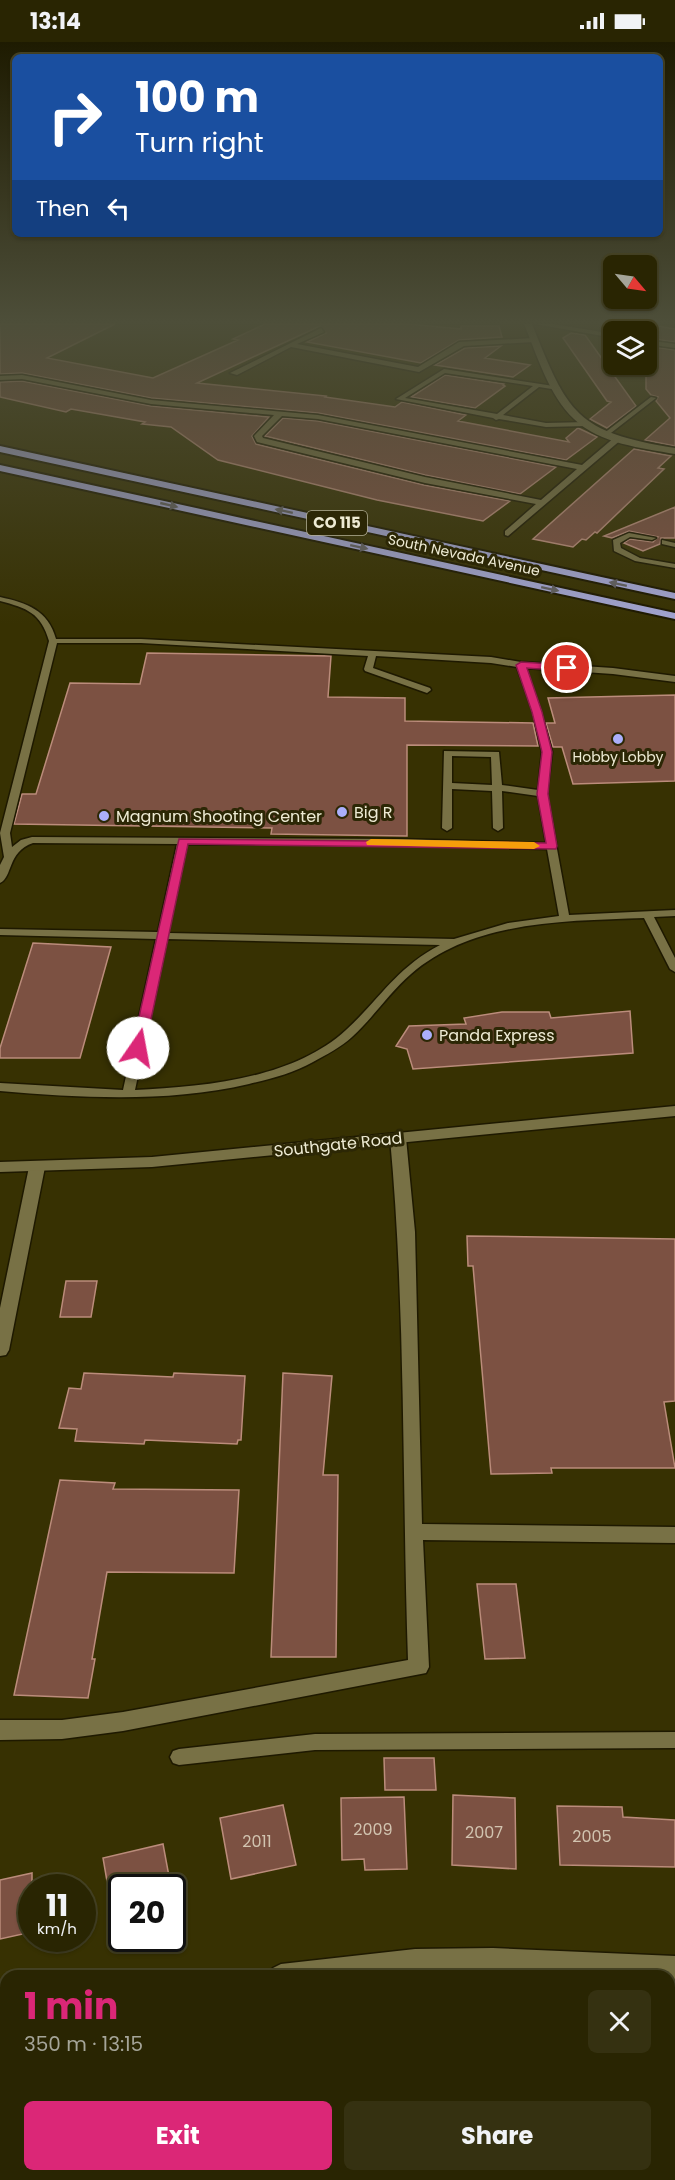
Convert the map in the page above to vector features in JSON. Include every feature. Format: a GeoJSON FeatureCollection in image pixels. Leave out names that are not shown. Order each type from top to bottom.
{"type":"FeatureCollection","features":[{"type":"Feature","properties":{"kind":"highway","name":"South Nevada Avenue"},"geometry":{"type":"LineString","coordinates":[[0,449],[675,596]]}},
{"type":"Feature","properties":{"kind":"highway","name":"South Nevada Avenue"},"geometry":{"type":"LineString","coordinates":[[0,469],[675,616]]}},
{"type":"Feature","properties":{"kind":"street"},"geometry":{"type":"LineString","coordinates":[[270,424],[261,433],[260,440],[425,480],[542,503]]}},
{"type":"Feature","properties":{"kind":"street"},"geometry":{"type":"LineString","coordinates":[[354,424],[584,468]]}},
{"type":"Feature","properties":{"kind":"street"},"geometry":{"type":"LineString","coordinates":[[587,424],[605,435],[618,439],[675,451]]}},
{"type":"Feature","properties":{"kind":"street"},"geometry":{"type":"LineString","coordinates":[[508,533],[618,439]]}},
{"type":"Feature","properties":{"kind":"street","name":"Southgate Road"},"geometry":{"type":"LineString","coordinates":[[0,1167],[152,1162],[675,1111]]}},
{"type":"Feature","properties":{"kind":"street"},"geometry":{"type":"LineString","coordinates":[[0,1730],[40,1732],[121,1723],[282,1690],[419,1667],[413,1532],[407,1232],[398,1138]]}},
{"type":"Feature","properties":{"kind":"street"},"geometry":{"type":"LineString","coordinates":[[0,1350],[37,1167]]}},
{"type":"Feature","properties":{"kind":"street"},"geometry":{"type":"LineString","coordinates":[[413,1532],[675,1535]]}},
{"type":"Feature","properties":{"kind":"street"},"geometry":{"type":"LineString","coordinates":[[335,1970],[415,1961],[494,1968],[675,1968]]}},
{"type":"Feature","properties":{"kind":"lane"},"geometry":{"type":"LineString","coordinates":[[537,424],[587,424]]}},
{"type":"Feature","properties":{"kind":"lane"},"geometry":{"type":"LineString","coordinates":[[605,435],[620,424]]}},
{"type":"Feature","properties":{"kind":"lane"},"geometry":{"type":"LineString","coordinates":[[652,538],[629,535],[616,542],[617,549],[627,556],[650,564],[675,566]]}},
{"type":"Feature","properties":{"kind":"lane"},"geometry":{"type":"LineString","coordinates":[[665,542],[675,546]]}},
{"type":"Feature","properties":{"kind":"lane"},"geometry":{"type":"LineString","coordinates":[[0,599],[28,607],[42,616],[50,626],[53,641],[5,833],[0,880]]}},
{"type":"Feature","properties":{"kind":"lane"},"geometry":{"type":"LineString","coordinates":[[53,641],[141,641],[491,660],[521,665],[613,670],[675,679]]}},
{"type":"Feature","properties":{"kind":"lane"},"geometry":{"type":"LineString","coordinates":[[373,654],[368,669],[427,690]]}},
{"type":"Feature","properties":{"kind":"lane"},"geometry":{"type":"LineString","coordinates":[[521,665],[537,712],[547,752],[542,794],[565,920]]}},
{"type":"Feature","properties":{"kind":"lane"},"geometry":{"type":"LineString","coordinates":[[447,828],[447,753],[496,754],[498,828]]}},
{"type":"Feature","properties":{"kind":"lane"},"geometry":{"type":"LineString","coordinates":[[447,786],[512,788],[542,794]]}},
{"type":"Feature","properties":{"kind":"lane"},"geometry":{"type":"LineString","coordinates":[[4,856],[21,842],[32,840],[552,846]]}},
{"type":"Feature","properties":{"kind":"lane"},"geometry":{"type":"LineString","coordinates":[[129,1094],[183,841]]}},
{"type":"Feature","properties":{"kind":"lane"},"geometry":{"type":"LineString","coordinates":[[0,1087],[104,1095],[193,1090],[234,1084],[302,1064],[328,1050],[365,1018],[400,977],[417,964],[455,942],[507,927],[565,920],[675,913]]}},
{"type":"Feature","properties":{"kind":"lane"},"geometry":{"type":"LineString","coordinates":[[648,915],[675,969]]}},
{"type":"Feature","properties":{"kind":"lane"},"geometry":{"type":"LineString","coordinates":[[0,932],[455,942]]}},
{"type":"Feature","properties":{"kind":"lane"},"geometry":{"type":"LineString","coordinates":[[179,1757],[315,1742],[675,1740]]}},
{"type":"Feature","properties":{"kind":"building"},"geometry":{"type":"Polygon","coordinates":[[[142,424],[263,424],[252,436],[256,444],[424,485],[510,501],[483,521],[377,500],[218,460],[171,427],[142,424]]]}},
{"type":"Feature","properties":{"kind":"building"},"geometry":{"type":"Polygon","coordinates":[[[277,424],[332,424],[556,467],[520,494],[425,475],[265,436],[277,424]]]}},
{"type":"Feature","properties":{"kind":"building"},"geometry":{"type":"Polygon","coordinates":[[[375,424],[473,424],[569,442],[566,438],[578,428],[597,437],[566,460],[375,424]]]}},
{"type":"Feature","properties":{"kind":"building"},"geometry":{"type":"Polygon","coordinates":[[[599,424],[613,424],[607,428],[599,424]]]}},
{"type":"Feature","properties":{"kind":"building"},"geometry":{"type":"Polygon","coordinates":[[[663,424],[675,424],[675,446],[645,440],[663,424]]]}},
{"type":"Feature","properties":{"kind":"building"},"geometry":{"type":"Polygon","coordinates":[[[634,449],[671,456],[658,468],[664,469],[597,533],[595,532],[586,540],[582,539],[573,547],[533,539],[634,449]]]}},
{"type":"Feature","properties":{"kind":"building"},"geometry":{"type":"Polygon","coordinates":[[[675,507],[675,538],[661,538],[660,544],[643,551],[624,543],[630,539],[653,542],[658,537],[629,531],[612,538],[604,536],[675,507]]]}},
{"type":"Feature","properties":{"kind":"building"},"geometry":{"type":"Polygon","coordinates":[[[147,653],[331,656],[328,697],[405,698],[405,721],[533,723],[538,746],[407,745],[407,836],[271,834],[272,828],[14,824],[22,794],[36,794],[70,683],[140,684],[147,653]]]}},
{"type":"Feature","properties":{"kind":"building","name":"Hobby Lobby"},"geometry":{"type":"Polygon","coordinates":[[[675,695],[675,781],[573,784],[562,747],[553,747],[546,723],[555,723],[548,698],[675,695]]]}},
{"type":"Feature","properties":{"kind":"building"},"geometry":{"type":"Polygon","coordinates":[[[33,943],[111,947],[80,1058],[0,1058],[0,1048],[33,943]]]}},
{"type":"Feature","properties":{"kind":"building"},"geometry":{"type":"Polygon","coordinates":[[[630,1011],[633,1053],[413,1069],[407,1049],[396,1046],[409,1026],[466,1024],[464,1018],[502,1012],[549,1012],[551,1018],[630,1011]]]}},
{"type":"Feature","properties":{"kind":"building"},"geometry":{"type":"Polygon","coordinates":[[[467,1236],[675,1239],[675,1401],[664,1402],[675,1468],[551,1468],[552,1473],[491,1474],[473,1266],[468,1266],[467,1236]]]}},
{"type":"Feature","properties":{"kind":"building"},"geometry":{"type":"Polygon","coordinates":[[[66,1281],[97,1281],[91,1317],[60,1317],[66,1281]]]}},
{"type":"Feature","properties":{"kind":"building"},"geometry":{"type":"Polygon","coordinates":[[[84,1373],[173,1377],[174,1373],[245,1376],[241,1440],[238,1440],[237,1444],[145,1440],[144,1444],[75,1441],[77,1429],[59,1428],[69,1388],[81,1389],[84,1373]]]}},
{"type":"Feature","properties":{"kind":"building"},"geometry":{"type":"Polygon","coordinates":[[[283,1373],[332,1376],[323,1475],[338,1475],[336,1657],[271,1657],[283,1373]]]}},
{"type":"Feature","properties":{"kind":"building"},"geometry":{"type":"Polygon","coordinates":[[[60,1480],[115,1483],[113,1489],[239,1490],[234,1573],[107,1572],[92,1659],[95,1659],[88,1698],[14,1695],[60,1480]]]}},
{"type":"Feature","properties":{"kind":"building"},"geometry":{"type":"Polygon","coordinates":[[[477,1584],[516,1584],[525,1658],[485,1659],[477,1584]]]}},
{"type":"Feature","properties":{"kind":"building"},"geometry":{"type":"Polygon","coordinates":[[[384,1758],[434,1758],[436,1790],[385,1790],[384,1758]]]}},
{"type":"Feature","properties":{"kind":"building"},"geometry":{"type":"Polygon","coordinates":[[[453,1795],[515,1798],[516,1869],[452,1865],[453,1795]]]}},
{"type":"Feature","properties":{"kind":"building"},"geometry":{"type":"Polygon","coordinates":[[[404,1797],[407,1869],[365,1870],[364,1859],[342,1860],[341,1798],[404,1797]]]}},
{"type":"Feature","properties":{"kind":"building"},"geometry":{"type":"Polygon","coordinates":[[[283,1805],[296,1865],[231,1879],[220,1818],[283,1805]]]}},
{"type":"Feature","properties":{"kind":"building"},"geometry":{"type":"Polygon","coordinates":[[[557,1806],[622,1807],[623,1817],[675,1820],[675,1867],[560,1865],[557,1806]]]}},
{"type":"Feature","properties":{"kind":"building"},"geometry":{"type":"Polygon","coordinates":[[[163,1844],[169,1874],[108,1874],[108,1887],[103,1858],[163,1844]]]}},
{"type":"Feature","properties":{"kind":"building"},"geometry":{"type":"Polygon","coordinates":[[[18,1876],[18,1935],[0,1939],[0,1880],[18,1876]]]}},
{"type":"Feature","properties":{"kind":"slow traffic"},"geometry":{"type":"LineString","coordinates":[[371,842],[534,846]]}},
{"type":"Feature","properties":{"kind":"place","name":"Hobby Lobby"},"geometry":{"type":"Point","coordinates":[618,739]}},
{"type":"Feature","properties":{"kind":"place","name":"Big R"},"geometry":{"type":"Point","coordinates":[342,812]}},
{"type":"Feature","properties":{"kind":"place","name":"Magnum Shooting Center"},"geometry":{"type":"Point","coordinates":[104,816]}},
{"type":"Feature","properties":{"kind":"place","name":"Panda Express"},"geometry":{"type":"Point","coordinates":[427,1035]}},
{"type":"Feature","properties":{"kind":"route"},"geometry":{"type":"LineString","coordinates":[[138,1048],[183,841],[397,842],[552,846],[542,794],[547,752],[537,712],[521,665],[567,668]]}}]}
